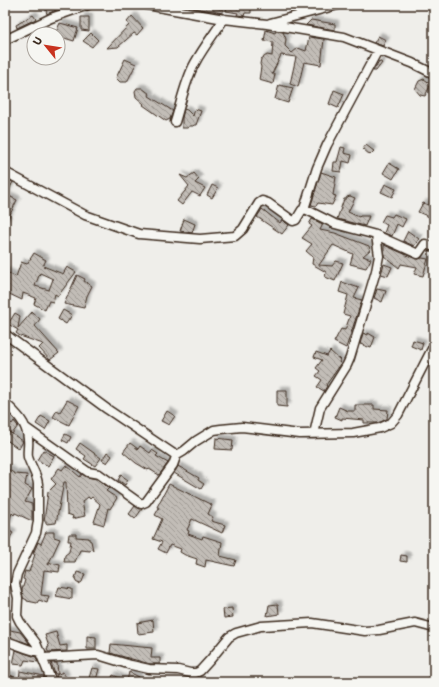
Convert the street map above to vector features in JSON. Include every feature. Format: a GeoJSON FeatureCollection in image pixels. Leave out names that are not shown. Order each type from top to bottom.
{"type":"FeatureCollection","features":[{"type":"Feature","properties":{"kind":"street"},"geometry":{"type":"LineString","coordinates":[[5,40],[51,18],[88,5]]}},
{"type":"Feature","properties":{"kind":"street"},"geometry":{"type":"LineString","coordinates":[[147,5],[224,20],[267,24],[344,37],[412,63],[434,74]]}},
{"type":"Feature","properties":{"kind":"street"},"geometry":{"type":"LineString","coordinates":[[267,24],[338,5]]}},
{"type":"Feature","properties":{"kind":"street"},"geometry":{"type":"LineString","coordinates":[[175,122],[194,64],[224,20]]}},
{"type":"Feature","properties":{"kind":"street"},"geometry":{"type":"LineString","coordinates":[[5,172],[85,215],[139,234],[200,239],[228,238],[239,233],[258,203],[262,201],[293,221],[296,220],[304,209],[317,168],[327,145],[378,50]]}},
{"type":"Feature","properties":{"kind":"street"},"geometry":{"type":"LineString","coordinates":[[304,209],[335,224],[376,235],[418,254],[425,244],[434,247]]}},
{"type":"Feature","properties":{"kind":"street"},"geometry":{"type":"LineString","coordinates":[[314,434],[320,408],[350,358],[376,271],[379,256],[376,235]]}},
{"type":"Feature","properties":{"kind":"street"},"geometry":{"type":"LineString","coordinates":[[5,334],[107,408],[174,454],[184,451],[196,441],[214,430],[221,428],[242,427],[300,434],[314,434],[367,431],[380,428],[391,423],[398,415],[434,345]]}},
{"type":"Feature","properties":{"kind":"street"},"geometry":{"type":"LineString","coordinates":[[5,403],[23,421],[26,428],[28,433],[28,455],[37,479],[38,521],[34,540],[17,574],[15,584],[18,598],[17,616],[36,643],[52,682]]}},
{"type":"Feature","properties":{"kind":"street"},"geometry":{"type":"LineString","coordinates":[[26,428],[88,472],[99,474],[141,504],[146,502],[172,467],[177,454]]}},
{"type":"Feature","properties":{"kind":"street"},"geometry":{"type":"LineString","coordinates":[[5,642],[15,644],[42,655],[98,655],[149,669],[178,670],[196,673],[200,671],[229,637],[236,633],[261,626],[312,623],[365,631],[379,630],[403,624],[415,623],[434,628]]}},
{"type":"Feature","properties":{"kind":"building"},"geometry":{"type":"Polygon","coordinates":[[[54,5],[56,10],[47,14],[45,7],[54,5]]]}},
{"type":"Feature","properties":{"kind":"building"},"geometry":{"type":"Polygon","coordinates":[[[194,5],[223,9],[223,13],[194,8],[194,5]]]}},
{"type":"Feature","properties":{"kind":"building"},"geometry":{"type":"Polygon","coordinates":[[[227,5],[251,5],[251,13],[245,13],[244,16],[237,15],[238,13],[226,11],[227,5]]]}},
{"type":"Feature","properties":{"kind":"building"},"geometry":{"type":"Polygon","coordinates":[[[33,15],[36,19],[17,28],[16,25],[33,15]]]}},
{"type":"Feature","properties":{"kind":"building"},"geometry":{"type":"Polygon","coordinates":[[[132,16],[143,28],[137,35],[134,33],[118,47],[107,48],[129,25],[127,22],[132,16]]]}},
{"type":"Feature","properties":{"kind":"building"},"geometry":{"type":"Polygon","coordinates":[[[81,17],[89,17],[89,31],[81,30],[81,17]]]}},
{"type":"Feature","properties":{"kind":"building"},"geometry":{"type":"Polygon","coordinates":[[[311,20],[335,24],[335,30],[306,25],[311,20]]]}},
{"type":"Feature","properties":{"kind":"building"},"geometry":{"type":"Polygon","coordinates":[[[60,23],[78,28],[74,41],[66,38],[66,26],[59,26],[60,23]]]}},
{"type":"Feature","properties":{"kind":"building"},"geometry":{"type":"Polygon","coordinates":[[[266,30],[275,33],[276,31],[283,32],[286,39],[285,46],[292,53],[298,48],[306,51],[309,37],[324,39],[321,65],[304,62],[298,87],[290,84],[296,57],[281,55],[272,74],[275,74],[273,84],[259,80],[261,59],[267,55],[272,56],[273,42],[264,41],[266,30]]]}},
{"type":"Feature","properties":{"kind":"building"},"geometry":{"type":"Polygon","coordinates":[[[91,33],[98,40],[92,47],[83,41],[91,33]]]}},
{"type":"Feature","properties":{"kind":"building"},"geometry":{"type":"Polygon","coordinates":[[[378,36],[386,40],[383,46],[374,43],[378,36]]]}},
{"type":"Feature","properties":{"kind":"building"},"geometry":{"type":"Polygon","coordinates":[[[125,59],[136,64],[127,82],[120,82],[116,78],[125,59]]]}},
{"type":"Feature","properties":{"kind":"building"},"geometry":{"type":"Polygon","coordinates":[[[379,61],[382,63],[376,71],[373,71],[379,61]]]}},
{"type":"Feature","properties":{"kind":"building"},"geometry":{"type":"Polygon","coordinates":[[[424,79],[431,84],[425,96],[420,95],[415,89],[419,81],[424,79]]]}},
{"type":"Feature","properties":{"kind":"building"},"geometry":{"type":"Polygon","coordinates":[[[279,85],[293,88],[288,103],[275,99],[279,85]]]}},
{"type":"Feature","properties":{"kind":"building"},"geometry":{"type":"Polygon","coordinates":[[[137,88],[142,88],[150,94],[149,96],[173,111],[170,119],[166,121],[143,105],[144,104],[136,97],[135,91],[137,88]]]}},
{"type":"Feature","properties":{"kind":"building"},"geometry":{"type":"Polygon","coordinates":[[[334,90],[344,94],[338,108],[329,104],[334,90]]]}},
{"type":"Feature","properties":{"kind":"building"},"geometry":{"type":"Polygon","coordinates":[[[184,109],[193,116],[195,109],[201,111],[196,125],[182,128],[184,109]]]}},
{"type":"Feature","properties":{"kind":"building"},"geometry":{"type":"Polygon","coordinates":[[[366,145],[374,151],[370,155],[363,149],[366,145]]]}},
{"type":"Feature","properties":{"kind":"building"},"geometry":{"type":"Polygon","coordinates":[[[341,147],[345,148],[344,153],[352,155],[350,163],[343,161],[341,172],[333,171],[334,162],[337,162],[341,147]]]}},
{"type":"Feature","properties":{"kind":"building"},"geometry":{"type":"Polygon","coordinates":[[[389,163],[399,169],[393,179],[383,173],[389,163]]]}},
{"type":"Feature","properties":{"kind":"building"},"geometry":{"type":"Polygon","coordinates":[[[321,172],[336,177],[333,195],[336,196],[332,205],[318,203],[316,206],[311,205],[321,172]]]}},
{"type":"Feature","properties":{"kind":"building"},"geometry":{"type":"Polygon","coordinates":[[[194,173],[199,179],[195,183],[205,188],[200,196],[192,192],[182,205],[177,201],[189,186],[180,175],[187,178],[194,173]]]}},
{"type":"Feature","properties":{"kind":"building"},"geometry":{"type":"Polygon","coordinates":[[[5,178],[13,182],[5,197],[5,178]]]}},
{"type":"Feature","properties":{"kind":"building"},"geometry":{"type":"Polygon","coordinates":[[[385,184],[396,189],[392,197],[381,192],[385,184]]]}},
{"type":"Feature","properties":{"kind":"building"},"geometry":{"type":"Polygon","coordinates":[[[212,185],[218,188],[212,198],[207,195],[212,185]]]}},
{"type":"Feature","properties":{"kind":"building"},"geometry":{"type":"Polygon","coordinates":[[[9,196],[17,200],[5,225],[5,205],[9,196]]]}},
{"type":"Feature","properties":{"kind":"building"},"geometry":{"type":"Polygon","coordinates":[[[350,196],[355,198],[348,212],[359,217],[369,216],[365,226],[337,219],[344,199],[350,196]]]}},
{"type":"Feature","properties":{"kind":"building"},"geometry":{"type":"Polygon","coordinates":[[[423,203],[434,207],[434,219],[418,212],[423,203]]]}},
{"type":"Feature","properties":{"kind":"building"},"geometry":{"type":"Polygon","coordinates":[[[262,209],[280,223],[282,220],[289,225],[282,234],[257,217],[262,209]]]}},
{"type":"Feature","properties":{"kind":"building"},"geometry":{"type":"Polygon","coordinates":[[[394,214],[406,219],[402,227],[397,224],[392,236],[384,233],[387,225],[381,222],[385,215],[392,217],[394,214]]]}},
{"type":"Feature","properties":{"kind":"building"},"geometry":{"type":"Polygon","coordinates":[[[184,219],[195,224],[192,233],[180,231],[184,219]]]}},
{"type":"Feature","properties":{"kind":"building"},"geometry":{"type":"Polygon","coordinates":[[[312,219],[323,224],[320,230],[335,233],[369,246],[370,250],[363,256],[371,259],[366,268],[350,264],[353,254],[333,245],[319,265],[332,266],[336,261],[343,263],[335,281],[325,277],[326,272],[312,264],[313,257],[306,251],[312,244],[302,238],[312,226],[309,224],[312,219]]]}},
{"type":"Feature","properties":{"kind":"building"},"geometry":{"type":"Polygon","coordinates":[[[408,231],[419,239],[414,246],[403,241],[408,231]]]}},
{"type":"Feature","properties":{"kind":"building"},"geometry":{"type":"Polygon","coordinates":[[[384,245],[416,259],[428,259],[423,276],[414,274],[417,267],[401,264],[399,268],[384,256],[384,245]]]}},
{"type":"Feature","properties":{"kind":"building"},"geometry":{"type":"Polygon","coordinates":[[[34,253],[46,260],[43,266],[63,274],[67,267],[76,272],[58,296],[55,294],[53,302],[49,301],[45,310],[34,304],[36,298],[23,293],[22,300],[5,292],[5,271],[16,277],[21,262],[27,264],[34,253]],[[40,273],[35,286],[49,290],[53,279],[40,273]]]}},
{"type":"Feature","properties":{"kind":"building"},"geometry":{"type":"Polygon","coordinates":[[[384,264],[392,267],[388,276],[381,274],[384,264]]]}},
{"type":"Feature","properties":{"kind":"building"},"geometry":{"type":"Polygon","coordinates":[[[77,275],[85,279],[84,281],[92,286],[87,296],[84,308],[64,304],[77,275]]]}},
{"type":"Feature","properties":{"kind":"building"},"geometry":{"type":"Polygon","coordinates":[[[342,282],[359,288],[354,298],[362,300],[346,348],[334,342],[341,329],[345,330],[350,316],[343,314],[348,295],[339,292],[342,282]]]}},
{"type":"Feature","properties":{"kind":"building"},"geometry":{"type":"Polygon","coordinates":[[[377,289],[386,291],[382,302],[374,298],[377,289]]]}},
{"type":"Feature","properties":{"kind":"building"},"geometry":{"type":"Polygon","coordinates":[[[63,310],[72,315],[66,324],[58,319],[63,310]]]}},
{"type":"Feature","properties":{"kind":"building"},"geometry":{"type":"Polygon","coordinates":[[[32,312],[40,319],[35,326],[59,353],[50,360],[39,348],[43,344],[20,336],[16,333],[18,330],[8,324],[15,313],[20,316],[18,328],[32,312]]]}},
{"type":"Feature","properties":{"kind":"building"},"geometry":{"type":"Polygon","coordinates":[[[363,333],[368,335],[368,333],[375,337],[371,348],[360,344],[363,333]]]}},
{"type":"Feature","properties":{"kind":"building"},"geometry":{"type":"Polygon","coordinates":[[[413,340],[423,343],[421,350],[411,346],[413,340]]]}},
{"type":"Feature","properties":{"kind":"building"},"geometry":{"type":"Polygon","coordinates":[[[330,351],[340,360],[339,362],[341,364],[326,385],[327,386],[324,391],[317,387],[322,380],[316,376],[320,371],[316,368],[322,360],[314,357],[316,352],[327,356],[330,351]]]}},
{"type":"Feature","properties":{"kind":"building"},"geometry":{"type":"Polygon","coordinates":[[[277,390],[287,390],[287,407],[277,406],[277,390]]]}},
{"type":"Feature","properties":{"kind":"building"},"geometry":{"type":"Polygon","coordinates":[[[67,400],[79,406],[69,425],[53,417],[57,410],[60,412],[67,400]]]}},
{"type":"Feature","properties":{"kind":"building"},"geometry":{"type":"Polygon","coordinates":[[[355,405],[374,405],[374,409],[388,410],[387,419],[378,423],[364,423],[364,420],[342,418],[342,420],[335,417],[339,407],[348,411],[355,411],[355,405]]]}},
{"type":"Feature","properties":{"kind":"building"},"geometry":{"type":"Polygon","coordinates":[[[167,411],[175,416],[169,425],[161,421],[167,411]]]}},
{"type":"Feature","properties":{"kind":"building"},"geometry":{"type":"Polygon","coordinates":[[[41,416],[50,421],[45,430],[36,424],[41,416]]]}},
{"type":"Feature","properties":{"kind":"building"},"geometry":{"type":"Polygon","coordinates":[[[5,418],[12,424],[14,421],[18,426],[12,434],[5,429],[5,418]]]}},
{"type":"Feature","properties":{"kind":"building"},"geometry":{"type":"Polygon","coordinates":[[[9,432],[23,441],[19,449],[5,439],[9,432]]]}},
{"type":"Feature","properties":{"kind":"building"},"geometry":{"type":"Polygon","coordinates":[[[65,434],[71,437],[68,443],[62,440],[65,434]]]}},
{"type":"Feature","properties":{"kind":"building"},"geometry":{"type":"Polygon","coordinates":[[[216,438],[233,440],[232,450],[215,449],[216,438]]]}},
{"type":"Feature","properties":{"kind":"building"},"geometry":{"type":"Polygon","coordinates":[[[80,443],[101,458],[95,466],[84,459],[86,456],[76,449],[80,443]]]}},
{"type":"Feature","properties":{"kind":"building"},"geometry":{"type":"Polygon","coordinates":[[[130,443],[138,449],[140,446],[150,453],[152,450],[158,454],[156,456],[168,463],[159,475],[136,463],[123,452],[130,443]]]}},
{"type":"Feature","properties":{"kind":"building"},"geometry":{"type":"Polygon","coordinates":[[[43,450],[54,456],[48,466],[37,460],[43,450]]]}},
{"type":"Feature","properties":{"kind":"building"},"geometry":{"type":"Polygon","coordinates":[[[107,452],[112,456],[107,463],[102,460],[107,452]]]}},
{"type":"Feature","properties":{"kind":"building"},"geometry":{"type":"Polygon","coordinates":[[[66,465],[80,477],[82,474],[87,477],[97,479],[109,488],[106,491],[117,498],[110,509],[108,508],[104,525],[94,522],[100,504],[92,497],[90,499],[88,497],[82,502],[85,516],[72,519],[73,516],[67,514],[66,482],[64,482],[56,523],[46,524],[46,521],[44,521],[48,492],[56,484],[51,479],[59,468],[62,470],[66,465]]]}},
{"type":"Feature","properties":{"kind":"building"},"geometry":{"type":"Polygon","coordinates":[[[178,466],[199,478],[198,480],[204,484],[201,489],[174,473],[178,466]]]}},
{"type":"Feature","properties":{"kind":"building"},"geometry":{"type":"Polygon","coordinates":[[[5,467],[15,474],[27,475],[25,485],[32,489],[25,502],[32,504],[32,521],[12,513],[6,529],[13,533],[5,545],[5,467]]]}},
{"type":"Feature","properties":{"kind":"building"},"geometry":{"type":"Polygon","coordinates":[[[121,475],[128,480],[125,485],[118,480],[121,475]]]}},
{"type":"Feature","properties":{"kind":"building"},"geometry":{"type":"Polygon","coordinates":[[[169,484],[212,505],[208,514],[213,517],[211,521],[225,525],[222,533],[192,519],[187,530],[189,531],[188,534],[202,539],[203,536],[222,542],[220,556],[236,560],[234,566],[206,560],[205,567],[196,564],[197,559],[180,552],[181,549],[170,545],[166,553],[158,549],[162,542],[153,539],[162,519],[155,515],[159,508],[157,507],[169,484]]]}},
{"type":"Feature","properties":{"kind":"building"},"geometry":{"type":"Polygon","coordinates":[[[135,506],[142,509],[135,519],[129,514],[135,506]]]}},
{"type":"Feature","properties":{"kind":"building"},"geometry":{"type":"Polygon","coordinates":[[[46,532],[54,532],[54,537],[60,539],[48,565],[51,563],[60,565],[59,572],[44,570],[41,595],[49,596],[47,603],[39,600],[37,603],[27,601],[23,598],[22,590],[25,580],[23,579],[25,571],[29,572],[35,554],[33,554],[38,542],[41,544],[46,532]]]}},
{"type":"Feature","properties":{"kind":"building"},"geometry":{"type":"Polygon","coordinates":[[[69,534],[76,534],[76,537],[89,538],[93,550],[80,550],[75,562],[64,562],[65,555],[69,552],[71,541],[68,541],[69,534]]]}},
{"type":"Feature","properties":{"kind":"building"},"geometry":{"type":"Polygon","coordinates":[[[401,555],[407,556],[407,562],[400,561],[401,555]]]}},
{"type":"Feature","properties":{"kind":"building"},"geometry":{"type":"Polygon","coordinates":[[[77,572],[85,574],[82,582],[79,584],[76,582],[75,578],[77,572]]]}},
{"type":"Feature","properties":{"kind":"building"},"geometry":{"type":"Polygon","coordinates":[[[59,587],[72,589],[72,599],[56,596],[59,587]]]}},
{"type":"Feature","properties":{"kind":"building"},"geometry":{"type":"Polygon","coordinates":[[[278,604],[279,614],[267,616],[269,605],[278,604]]]}},
{"type":"Feature","properties":{"kind":"building"},"geometry":{"type":"Polygon","coordinates":[[[232,608],[233,617],[224,618],[223,609],[232,608]]]}},
{"type":"Feature","properties":{"kind":"building"},"geometry":{"type":"Polygon","coordinates":[[[153,620],[154,632],[138,634],[137,623],[153,620]]]}},
{"type":"Feature","properties":{"kind":"building"},"geometry":{"type":"Polygon","coordinates":[[[5,629],[20,632],[30,644],[5,636],[5,629]]]}},
{"type":"Feature","properties":{"kind":"building"},"geometry":{"type":"Polygon","coordinates":[[[56,632],[60,646],[67,645],[67,651],[48,652],[47,648],[49,647],[45,635],[56,632]]]}},
{"type":"Feature","properties":{"kind":"building"},"geometry":{"type":"Polygon","coordinates":[[[87,636],[96,637],[96,649],[87,649],[87,636]]]}},
{"type":"Feature","properties":{"kind":"building"},"geometry":{"type":"Polygon","coordinates":[[[111,644],[152,648],[151,658],[160,658],[160,664],[150,664],[110,653],[111,644]]]}},
{"type":"Feature","properties":{"kind":"building"},"geometry":{"type":"Polygon","coordinates":[[[16,650],[36,657],[38,662],[25,660],[23,665],[13,664],[16,650]]]}},
{"type":"Feature","properties":{"kind":"building"},"geometry":{"type":"Polygon","coordinates":[[[51,663],[57,663],[58,674],[55,674],[51,663]]]}},
{"type":"Feature","properties":{"kind":"building"},"geometry":{"type":"Polygon","coordinates":[[[92,668],[99,669],[96,680],[89,678],[92,668]]]}},
{"type":"Feature","properties":{"kind":"building"},"geometry":{"type":"Polygon","coordinates":[[[20,671],[44,676],[43,682],[19,679],[20,671]]]}},
{"type":"Feature","properties":{"kind":"building"},"geometry":{"type":"Polygon","coordinates":[[[63,672],[66,678],[58,681],[56,675],[63,672]]]}},
{"type":"Feature","properties":{"kind":"building"},"geometry":{"type":"Polygon","coordinates":[[[129,672],[139,677],[137,682],[110,682],[113,675],[127,681],[129,672]]]}},
{"type":"Feature","properties":{"kind":"building"},"geometry":{"type":"Polygon","coordinates":[[[5,674],[13,676],[12,682],[5,682],[5,674]]]}}]}
